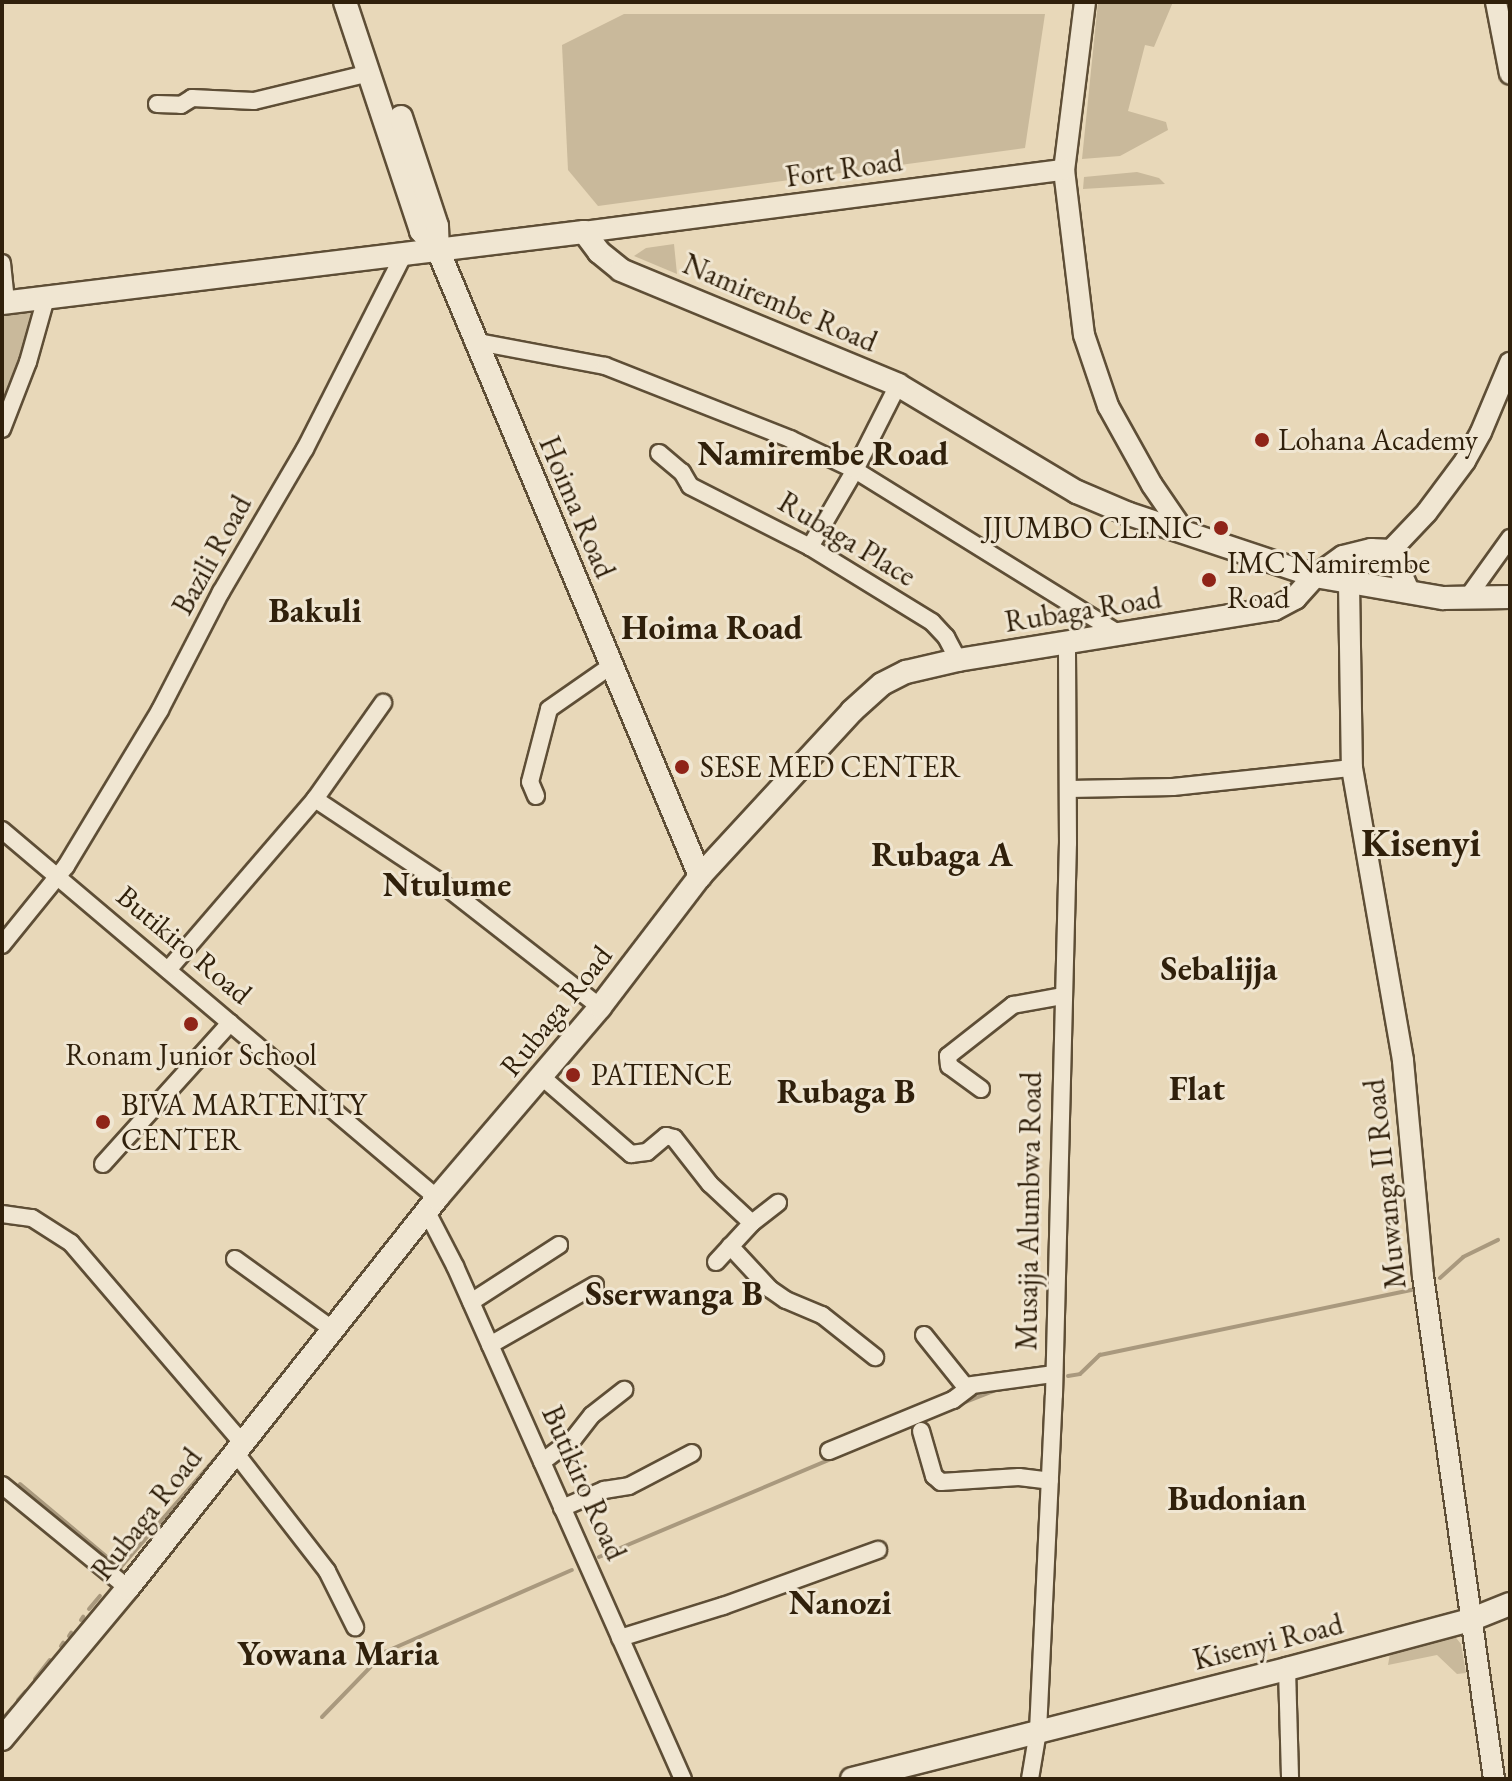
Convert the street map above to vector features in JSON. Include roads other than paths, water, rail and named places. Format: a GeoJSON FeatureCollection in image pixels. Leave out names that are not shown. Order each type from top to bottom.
{"type":"FeatureCollection","features":[{"type":"Feature","properties":{"kind":"main road","name":"Hoima Road"},"geometry":{"type":"LineString","coordinates":[[345,2],[421,231],[438,250]]}},
{"type":"Feature","properties":{"kind":"main road","name":"Hoima Road"},"geometry":{"type":"LineString","coordinates":[[358,2],[437,226],[438,250],[473,341],[700,876]]}},
{"type":"Feature","properties":{"kind":"main road"},"geometry":{"type":"LineString","coordinates":[[4,302],[584,232]]}},
{"type":"Feature","properties":{"kind":"main road","name":"Namirembe Road"},"geometry":{"type":"LineString","coordinates":[[584,232],[599,252],[621,270],[898,385],[1077,492],[1185,533],[1315,576],[1410,593],[1467,598],[1510,597]]}},
{"type":"Feature","properties":{"kind":"main road","name":"Rubaga Road"},"geometry":{"type":"LineString","coordinates":[[2,1739],[128,1588],[432,1205],[600,1007],[700,876],[852,711],[882,684],[906,672],[958,660],[1274,609],[1295,598],[1315,576]]}},
{"type":"Feature","properties":{"kind":"main road","name":"Kisenyi Road"},"geometry":{"type":"LineString","coordinates":[[1038,1731],[1288,1677],[1470,1620],[1510,1604]]}},
{"type":"Feature","properties":{"kind":"main road"},"geometry":{"type":"LineString","coordinates":[[852,1779],[1038,1731]]}},
{"type":"Feature","properties":{"kind":"street"},"geometry":{"type":"LineString","coordinates":[[1085,2],[1064,170],[1078,290],[1093,369],[1122,432],[1185,533]]}},
{"type":"Feature","properties":{"kind":"street"},"geometry":{"type":"LineString","coordinates":[[1496,2],[1510,74]]}},
{"type":"Feature","properties":{"kind":"street"},"geometry":{"type":"LineString","coordinates":[[157,104],[181,105],[192,98],[254,101],[370,73]]}},
{"type":"Feature","properties":{"kind":"street","name":"Fort Road"},"geometry":{"type":"LineString","coordinates":[[584,232],[1064,170]]}},
{"type":"Feature","properties":{"kind":"street"},"geometry":{"type":"LineString","coordinates":[[599,252],[631,226]]}},
{"type":"Feature","properties":{"kind":"street","name":"Bazili Road"},"geometry":{"type":"LineString","coordinates":[[2,945],[58,877],[160,710],[221,592],[305,449],[404,254]]}},
{"type":"Feature","properties":{"kind":"street"},"geometry":{"type":"LineString","coordinates":[[2,263],[4,302]]}},
{"type":"Feature","properties":{"kind":"street"},"geometry":{"type":"LineString","coordinates":[[2,429],[28,362],[46,298]]}},
{"type":"Feature","properties":{"kind":"street"},"geometry":{"type":"LineString","coordinates":[[473,341],[605,366],[790,439],[855,470],[1121,635]]}},
{"type":"Feature","properties":{"kind":"street"},"geometry":{"type":"LineString","coordinates":[[1315,576],[1343,556],[1371,549],[1391,550],[1427,512],[1465,461],[1510,363]]}},
{"type":"Feature","properties":{"kind":"street"},"geometry":{"type":"LineString","coordinates":[[810,547],[855,470],[898,385]]}},
{"type":"Feature","properties":{"kind":"street","name":"Rubaga Place"},"geometry":{"type":"LineString","coordinates":[[659,453],[682,472],[690,486],[810,547],[932,622],[946,637],[958,660]]}},
{"type":"Feature","properties":{"kind":"street"},"geometry":{"type":"LineString","coordinates":[[1467,598],[1510,538]]}},
{"type":"Feature","properties":{"kind":"street"},"geometry":{"type":"LineString","coordinates":[[1391,550],[1410,593]]}},
{"type":"Feature","properties":{"kind":"street","name":"Muwanga II Road"},"geometry":{"type":"LineString","coordinates":[[1349,583],[1352,768],[1403,1061],[1423,1276],[1494,1779]]}},
{"type":"Feature","properties":{"kind":"street","name":"Musajja Alumbwa Road"},"geometry":{"type":"LineString","coordinates":[[1030,1779],[1038,1731],[1054,1374],[1069,789],[1067,644]]}},
{"type":"Feature","properties":{"kind":"street"},"geometry":{"type":"LineString","coordinates":[[536,796],[530,782],[549,709],[612,665]]}},
{"type":"Feature","properties":{"kind":"street"},"geometry":{"type":"LineString","coordinates":[[168,970],[315,799],[383,703]]}},
{"type":"Feature","properties":{"kind":"street"},"geometry":{"type":"LineString","coordinates":[[1069,789],[1173,787],[1352,768]]}},
{"type":"Feature","properties":{"kind":"street"},"geometry":{"type":"LineString","coordinates":[[315,799],[440,882],[600,1007]]}},
{"type":"Feature","properties":{"kind":"street","name":"Butikiro Road"},"geometry":{"type":"LineString","coordinates":[[2,830],[230,1023],[432,1205],[471,1302],[683,1779]]}},
{"type":"Feature","properties":{"kind":"street"},"geometry":{"type":"LineString","coordinates":[[981,1089],[949,1066],[948,1056],[1013,1005],[1063,996]]}},
{"type":"Feature","properties":{"kind":"street"},"geometry":{"type":"LineString","coordinates":[[103,1164],[230,1023]]}},
{"type":"Feature","properties":{"kind":"street"},"geometry":{"type":"LineString","coordinates":[[542,1077],[631,1154],[647,1152],[666,1136],[674,1138],[710,1184],[752,1223]]}},
{"type":"Feature","properties":{"kind":"street"},"geometry":{"type":"LineString","coordinates":[[716,1262],[752,1223],[778,1203]]}},
{"type":"Feature","properties":{"kind":"street"},"geometry":{"type":"LineString","coordinates":[[2,1214],[32,1218],[71,1243],[238,1446],[327,1571],[355,1627]]}},
{"type":"Feature","properties":{"kind":"street"},"geometry":{"type":"LineString","coordinates":[[471,1302],[559,1245]]}},
{"type":"Feature","properties":{"kind":"street"},"geometry":{"type":"LineString","coordinates":[[730,1246],[770,1289],[786,1300],[822,1315],[875,1357]]}},
{"type":"Feature","properties":{"kind":"street"},"geometry":{"type":"LineString","coordinates":[[235,1259],[332,1329]]}},
{"type":"Feature","properties":{"kind":"street"},"geometry":{"type":"LineString","coordinates":[[490,1345],[595,1285]]}},
{"type":"Feature","properties":{"kind":"street"},"geometry":{"type":"LineString","coordinates":[[924,1335],[970,1387]]}},
{"type":"Feature","properties":{"kind":"street"},"geometry":{"type":"LineString","coordinates":[[829,1451],[953,1400],[970,1387],[1054,1374]]}},
{"type":"Feature","properties":{"kind":"street"},"geometry":{"type":"LineString","coordinates":[[542,1462],[574,1438],[592,1415],[624,1390]]}},
{"type":"Feature","properties":{"kind":"street"},"geometry":{"type":"LineString","coordinates":[[921,1431],[934,1476],[941,1482],[1019,1477],[1050,1481]]}},
{"type":"Feature","properties":{"kind":"street"},"geometry":{"type":"LineString","coordinates":[[562,1508],[604,1490],[629,1486],[692,1453]]}},
{"type":"Feature","properties":{"kind":"street"},"geometry":{"type":"LineString","coordinates":[[2,1485],[128,1588]]}},
{"type":"Feature","properties":{"kind":"street"},"geometry":{"type":"LineString","coordinates":[[620,1638],[723,1606],[878,1550]]}},
{"type":"Feature","properties":{"kind":"street"},"geometry":{"type":"LineString","coordinates":[[1288,1677],[1290,1779]]}},
{"type":"Feature","properties":{"kind":"waterway"},"geometry":{"type":"LineString","coordinates":[[1440,1278],[1463,1257],[1498,1240]]}},
{"type":"Feature","properties":{"kind":"waterway"},"geometry":{"type":"LineString","coordinates":[[1068,1376],[1080,1374],[1100,1355],[1412,1290]]}},
{"type":"Feature","properties":{"kind":"waterway"},"geometry":{"type":"LineString","coordinates":[[958,1405],[998,1389]]}},
{"type":"Feature","properties":{"kind":"waterway"},"geometry":{"type":"LineString","coordinates":[[599,1557],[898,1431]]}},
{"type":"Feature","properties":{"kind":"waterway"},"geometry":{"type":"LineString","coordinates":[[20,1484],[120,1568],[232,1439]]}},
{"type":"Feature","properties":{"kind":"waterway"},"geometry":{"type":"LineString","coordinates":[[322,1717],[385,1652],[572,1570]]}},
{"type":"Feature","properties":{"kind":"waterway"},"geometry":{"type":"LineString","coordinates":[[89,1609],[100,1596]]}},
{"type":"Feature","properties":{"kind":"waterway"},"geometry":{"type":"LineString","coordinates":[[35,1679],[50,1660]]}},
{"type":"Feature","properties":{"kind":"waterway"},"geometry":{"type":"LineString","coordinates":[[18,1700],[25,1692]]}},
{"type":"Feature","properties":{"kind":"waterway"},"geometry":{"type":"LineString","coordinates":[[5,1716],[13,1707]]}},
{"type":"Feature","properties":{"kind":"place","name":"Lohana Academy"},"geometry":{"type":"Point","coordinates":[1262,440]}},
{"type":"Feature","properties":{"kind":"place","name":"JJUMBO CLINIC"},"geometry":{"type":"Point","coordinates":[1221,528]}},
{"type":"Feature","properties":{"kind":"place","name":"IMC Namirembe Road"},"geometry":{"type":"Point","coordinates":[1209,580]}},
{"type":"Feature","properties":{"kind":"place","name":"SESE MED CENTER"},"geometry":{"type":"Point","coordinates":[682,767]}},
{"type":"Feature","properties":{"kind":"place","name":"Ronam Junior School"},"geometry":{"type":"Point","coordinates":[191,1024]}},
{"type":"Feature","properties":{"kind":"place","name":"PATIENCE"},"geometry":{"type":"Point","coordinates":[573,1075]}},
{"type":"Feature","properties":{"kind":"place","name":"BIVA MARTENITY CENTER"},"geometry":{"type":"Point","coordinates":[103,1122]}},
{"type":"Feature","properties":{"kind":"district","name":"Namirembe Road"},"geometry":{"type":"Point","coordinates":[823,454]}},
{"type":"Feature","properties":{"kind":"district","name":"Bakuli"},"geometry":{"type":"Point","coordinates":[315,611]}},
{"type":"Feature","properties":{"kind":"district","name":"Hoima Road"},"geometry":{"type":"Point","coordinates":[712,628]}},
{"type":"Feature","properties":{"kind":"district","name":"Kisenyi"},"geometry":{"type":"Point","coordinates":[1421,843]}},
{"type":"Feature","properties":{"kind":"district","name":"Rubaga A"},"geometry":{"type":"Point","coordinates":[942,855]}},
{"type":"Feature","properties":{"kind":"district","name":"Ntulume"},"geometry":{"type":"Point","coordinates":[447,885]}},
{"type":"Feature","properties":{"kind":"district","name":"Sebalijja"},"geometry":{"type":"Point","coordinates":[1219,969]}},
{"type":"Feature","properties":{"kind":"district","name":"Flat"},"geometry":{"type":"Point","coordinates":[1197,1089]}},
{"type":"Feature","properties":{"kind":"district","name":"Rubaga B"},"geometry":{"type":"Point","coordinates":[846,1092]}},
{"type":"Feature","properties":{"kind":"district","name":"Sserwanga B"},"geometry":{"type":"Point","coordinates":[674,1294]}},
{"type":"Feature","properties":{"kind":"district","name":"Budonian"},"geometry":{"type":"Point","coordinates":[1237,1499]}},
{"type":"Feature","properties":{"kind":"district","name":"Nanozi"},"geometry":{"type":"Point","coordinates":[840,1603]}},
{"type":"Feature","properties":{"kind":"district","name":"Yowana Maria"},"geometry":{"type":"Point","coordinates":[338,1654]}}]}
